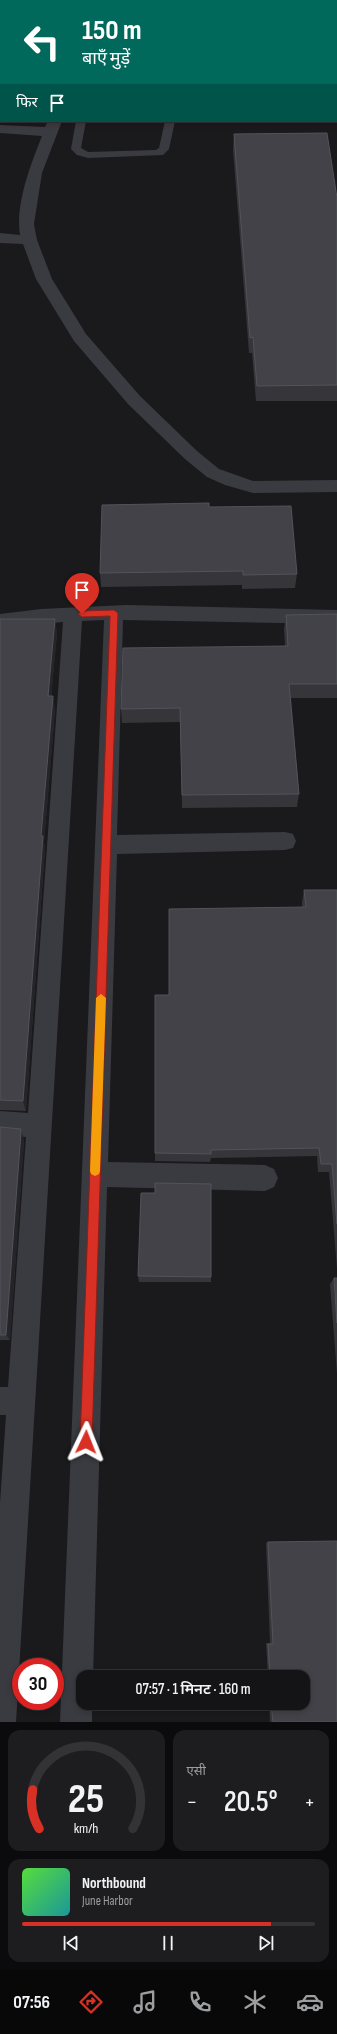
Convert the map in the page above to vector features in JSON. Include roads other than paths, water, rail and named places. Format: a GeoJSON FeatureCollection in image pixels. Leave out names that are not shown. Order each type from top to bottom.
{"type":"FeatureCollection","features":[{"type":"Feature","properties":{"kind":"street"},"geometry":{"type":"LineString","coordinates":[[0,129],[53,127],[35,173],[26,224],[29,240],[44,279],[80,337],[134,400],[190,455],[207,469],[231,482],[253,487],[337,486]]}},
{"type":"Feature","properties":{"kind":"street"},"geometry":{"type":"LineString","coordinates":[[0,238],[29,240]]}},
{"type":"Feature","properties":{"kind":"street"},"geometry":{"type":"LineString","coordinates":[[76,1722],[114,613]]}},
{"type":"Feature","properties":{"kind":"street"},"geometry":{"type":"LineString","coordinates":[[0,621],[35,616],[114,613],[337,617]]}},
{"type":"Feature","properties":{"kind":"street"},"geometry":{"type":"LineString","coordinates":[[0,1722],[10,1402],[40,1126],[73,615]]}},
{"type":"Feature","properties":{"kind":"street"},"geometry":{"type":"LineString","coordinates":[[106,845],[285,841]]}},
{"type":"Feature","properties":{"kind":"street"},"geometry":{"type":"LineString","coordinates":[[0,1123],[40,1126]]}},
{"type":"Feature","properties":{"kind":"street"},"geometry":{"type":"LineString","coordinates":[[95,1174],[264,1178]]}},
{"type":"Feature","properties":{"kind":"lane"},"geometry":{"type":"LineString","coordinates":[[82,122],[76,149],[88,156],[159,153],[164,149],[170,122]]}}]}
